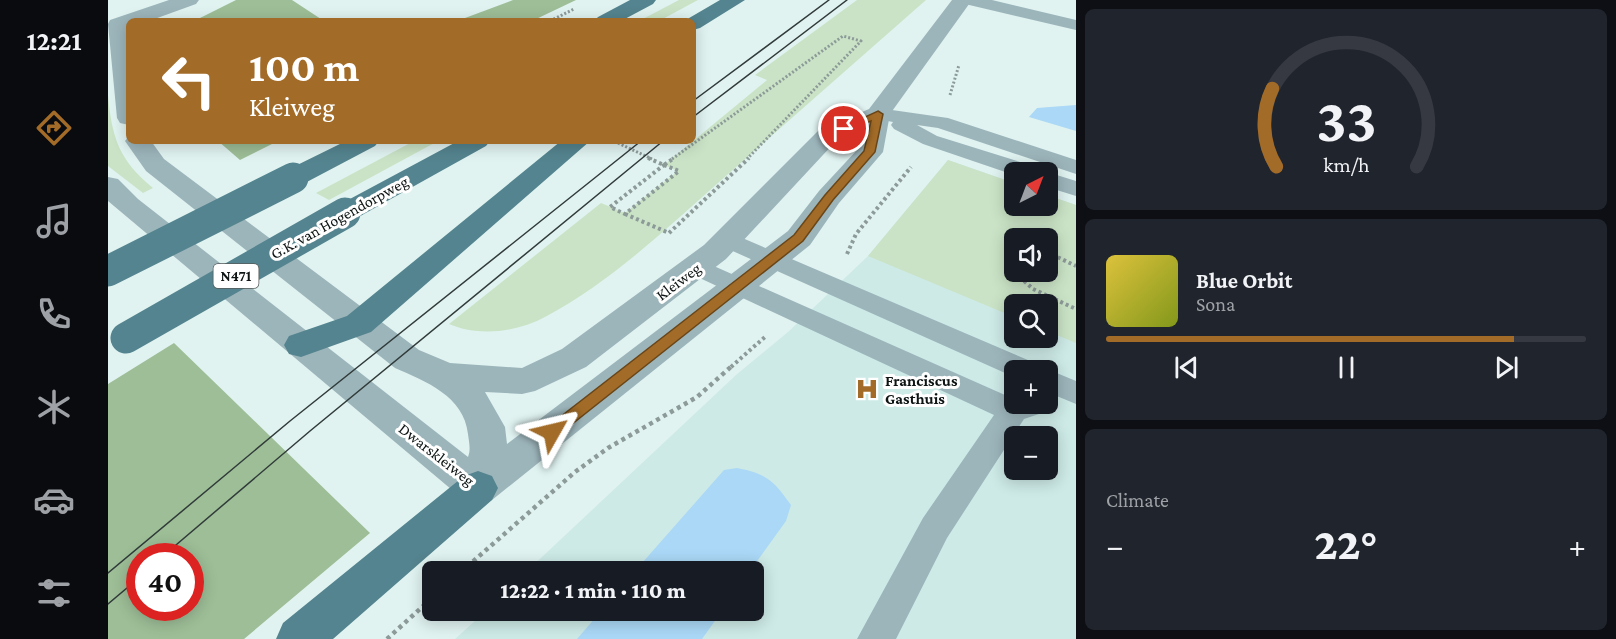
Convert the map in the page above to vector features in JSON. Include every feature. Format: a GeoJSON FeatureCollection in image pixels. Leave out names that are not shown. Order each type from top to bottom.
{"type":"FeatureCollection","features":[{"type":"Feature","properties":{"kind":"main road"},"geometry":{"type":"LineString","coordinates":[[611,18],[646,0]]}},
{"type":"Feature","properties":{"kind":"main road"},"geometry":{"type":"LineString","coordinates":[[696,23],[735,0]]}},
{"type":"Feature","properties":{"kind":"main road"},"geometry":{"type":"LineString","coordinates":[[108,271],[360,144]]}},
{"type":"Feature","properties":{"kind":"main road","name":"G.K. van Hogendorpweg"},"geometry":{"type":"LineString","coordinates":[[117,343],[472,144]]}},
{"type":"Feature","properties":{"kind":"main road"},"geometry":{"type":"LineString","coordinates":[[301,345],[359,324],[573,144]]}},
{"type":"Feature","properties":{"kind":"main road"},"geometry":{"type":"LineString","coordinates":[[299,639],[478,488]]}},
{"type":"Feature","properties":{"kind":"street"},"geometry":{"type":"LineString","coordinates":[[121,19],[149,0]]}},
{"type":"Feature","properties":{"kind":"street"},"geometry":{"type":"LineString","coordinates":[[121,19],[189,0]]}},
{"type":"Feature","properties":{"kind":"street"},"geometry":{"type":"LineString","coordinates":[[478,488],[738,288],[799,238],[829,197],[870,152],[878,114],[962,0]]}},
{"type":"Feature","properties":{"kind":"street"},"geometry":{"type":"LineString","coordinates":[[121,19],[126,81]]}},
{"type":"Feature","properties":{"kind":"street","name":"Kleiweg"},"geometry":{"type":"LineString","coordinates":[[446,376],[522,381],[535,378],[574,358],[698,267],[827,136],[878,114]]}},
{"type":"Feature","properties":{"kind":"street","name":"Dwarskleiweg"},"geometry":{"type":"LineString","coordinates":[[108,185],[128,205],[478,488],[489,452],[486,427],[468,393],[446,376],[407,359],[359,324],[155,165],[140,144]]}},
{"type":"Feature","properties":{"kind":"lane"},"geometry":{"type":"LineString","coordinates":[[971,0],[1076,25]]}},
{"type":"Feature","properties":{"kind":"lane"},"geometry":{"type":"LineString","coordinates":[[878,114],[941,122],[1076,167]]}},
{"type":"Feature","properties":{"kind":"lane"},"geometry":{"type":"LineString","coordinates":[[878,114],[930,140],[1004,164]]}},
{"type":"Feature","properties":{"kind":"lane"},"geometry":{"type":"LineString","coordinates":[[1058,183],[1076,189]]}},
{"type":"Feature","properties":{"kind":"lane"},"geometry":{"type":"LineString","coordinates":[[726,239],[1004,361]]}},
{"type":"Feature","properties":{"kind":"lane"},"geometry":{"type":"LineString","coordinates":[[698,267],[738,288],[796,310],[1004,380]]}},
{"type":"Feature","properties":{"kind":"lane"},"geometry":{"type":"LineString","coordinates":[[876,639],[935,528],[1029,414]]}},
{"type":"Feature","properties":{"kind":"path"},"geometry":{"type":"LineString","coordinates":[[669,233],[763,144],[861,41],[843,36],[696,142]]}},
{"type":"Feature","properties":{"kind":"path"},"geometry":{"type":"LineString","coordinates":[[620,144],[679,171],[624,214]]}},
{"type":"Feature","properties":{"kind":"path"},"geometry":{"type":"LineString","coordinates":[[678,236],[610,207],[693,144]]}},
{"type":"Feature","properties":{"kind":"path"},"geometry":{"type":"LineString","coordinates":[[1058,257],[1076,266]]}},
{"type":"Feature","properties":{"kind":"path"},"geometry":{"type":"LineString","coordinates":[[1023,282],[1041,294],[1076,309]]}},
{"type":"Feature","properties":{"kind":"path"},"geometry":{"type":"LineString","coordinates":[[474,561],[575,472],[608,448],[697,397],[796,310]]}},
{"type":"Feature","properties":{"kind":"path"},"geometry":{"type":"LineString","coordinates":[[387,639],[422,607]]}},
{"type":"Feature","properties":{"kind":"shaded area","name":"Franciscus Gasthuis"},"geometry":{"type":"Polygon","coordinates":[[[948,160],[1004,180],[1004,216],[1058,216],[1058,199],[1076,205],[1076,639],[455,639],[475,621],[764,621],[764,561],[538,561],[736,375],[788,332],[868,256],[948,160]]]}},
{"type":"Feature","properties":{"kind":"green space"},"geometry":{"type":"Polygon","coordinates":[[[236,0],[292,0],[319,18],[200,18],[236,0]]]}},
{"type":"Feature","properties":{"kind":"green space"},"geometry":{"type":"Polygon","coordinates":[[[513,0],[576,0],[538,18],[465,18],[513,0]]]}},
{"type":"Feature","properties":{"kind":"green space"},"geometry":{"type":"Polygon","coordinates":[[[679,0],[698,0],[665,18],[645,18],[679,0]]]}},
{"type":"Feature","properties":{"kind":"green space"},"geometry":{"type":"Polygon","coordinates":[[[857,0],[926,0],[656,238],[614,272],[569,303],[534,322],[510,329],[485,331],[449,324],[601,203],[625,213],[678,171],[664,165],[689,144],[696,144],[696,139],[767,80],[755,75],[857,0]]]}},
{"type":"Feature","properties":{"kind":"green space"},"geometry":{"type":"Polygon","coordinates":[[[108,95],[112,124],[119,147],[132,168],[153,188],[143,193],[108,166],[108,95]]]}},
{"type":"Feature","properties":{"kind":"green space"},"geometry":{"type":"Polygon","coordinates":[[[221,144],[272,144],[240,160],[221,144]]]}},
{"type":"Feature","properties":{"kind":"green space"},"geometry":{"type":"Polygon","coordinates":[[[408,144],[432,144],[329,200],[316,193],[408,144]]]}},
{"type":"Feature","properties":{"kind":"green space"},"geometry":{"type":"Polygon","coordinates":[[[948,160],[1004,180],[1004,216],[1058,216],[1058,199],[1076,205],[1076,343],[1058,336],[1058,294],[1004,294],[1004,313],[868,256],[948,160]]]}},
{"type":"Feature","properties":{"kind":"green space"},"geometry":{"type":"Polygon","coordinates":[[[174,343],[370,533],[244,639],[108,639],[108,384],[174,343]]]}},
{"type":"Feature","properties":{"kind":"water"},"geometry":{"type":"Polygon","coordinates":[[[1076,105],[1076,131],[1029,117],[1037,108],[1076,105]]]}},
{"type":"Feature","properties":{"kind":"water"},"geometry":{"type":"Polygon","coordinates":[[[737,468],[763,476],[774,484],[791,505],[786,521],[757,561],[644,561],[724,470],[737,468]]]}},
{"type":"Feature","properties":{"kind":"water"},"geometry":{"type":"Polygon","coordinates":[[[593,621],[715,621],[702,639],[577,639],[593,621]]]}},
{"type":"Feature","properties":{"kind":"tram line"},"geometry":{"type":"LineString","coordinates":[[696,99],[829,0]]}},
{"type":"Feature","properties":{"kind":"tram line"},"geometry":{"type":"LineString","coordinates":[[696,115],[847,0]]}},
{"type":"Feature","properties":{"kind":"tram line"},"geometry":{"type":"LineString","coordinates":[[108,573],[290,421],[637,144]]}},
{"type":"Feature","properties":{"kind":"tram line"},"geometry":{"type":"LineString","coordinates":[[178,543],[310,431],[659,144]]}},
{"type":"Feature","properties":{"kind":"tram line"},"geometry":{"type":"LineString","coordinates":[[108,604],[126,589]]}},
{"type":"Feature","properties":{"kind":"place","name":"Franciscus Gasthuis"},"geometry":{"type":"Point","coordinates":[867,389]}},
{"type":"Feature","properties":{"kind":"route"},"geometry":{"type":"LineString","coordinates":[[552,432],[799,238],[829,197],[870,152],[878,114],[844,129]]}}]}
